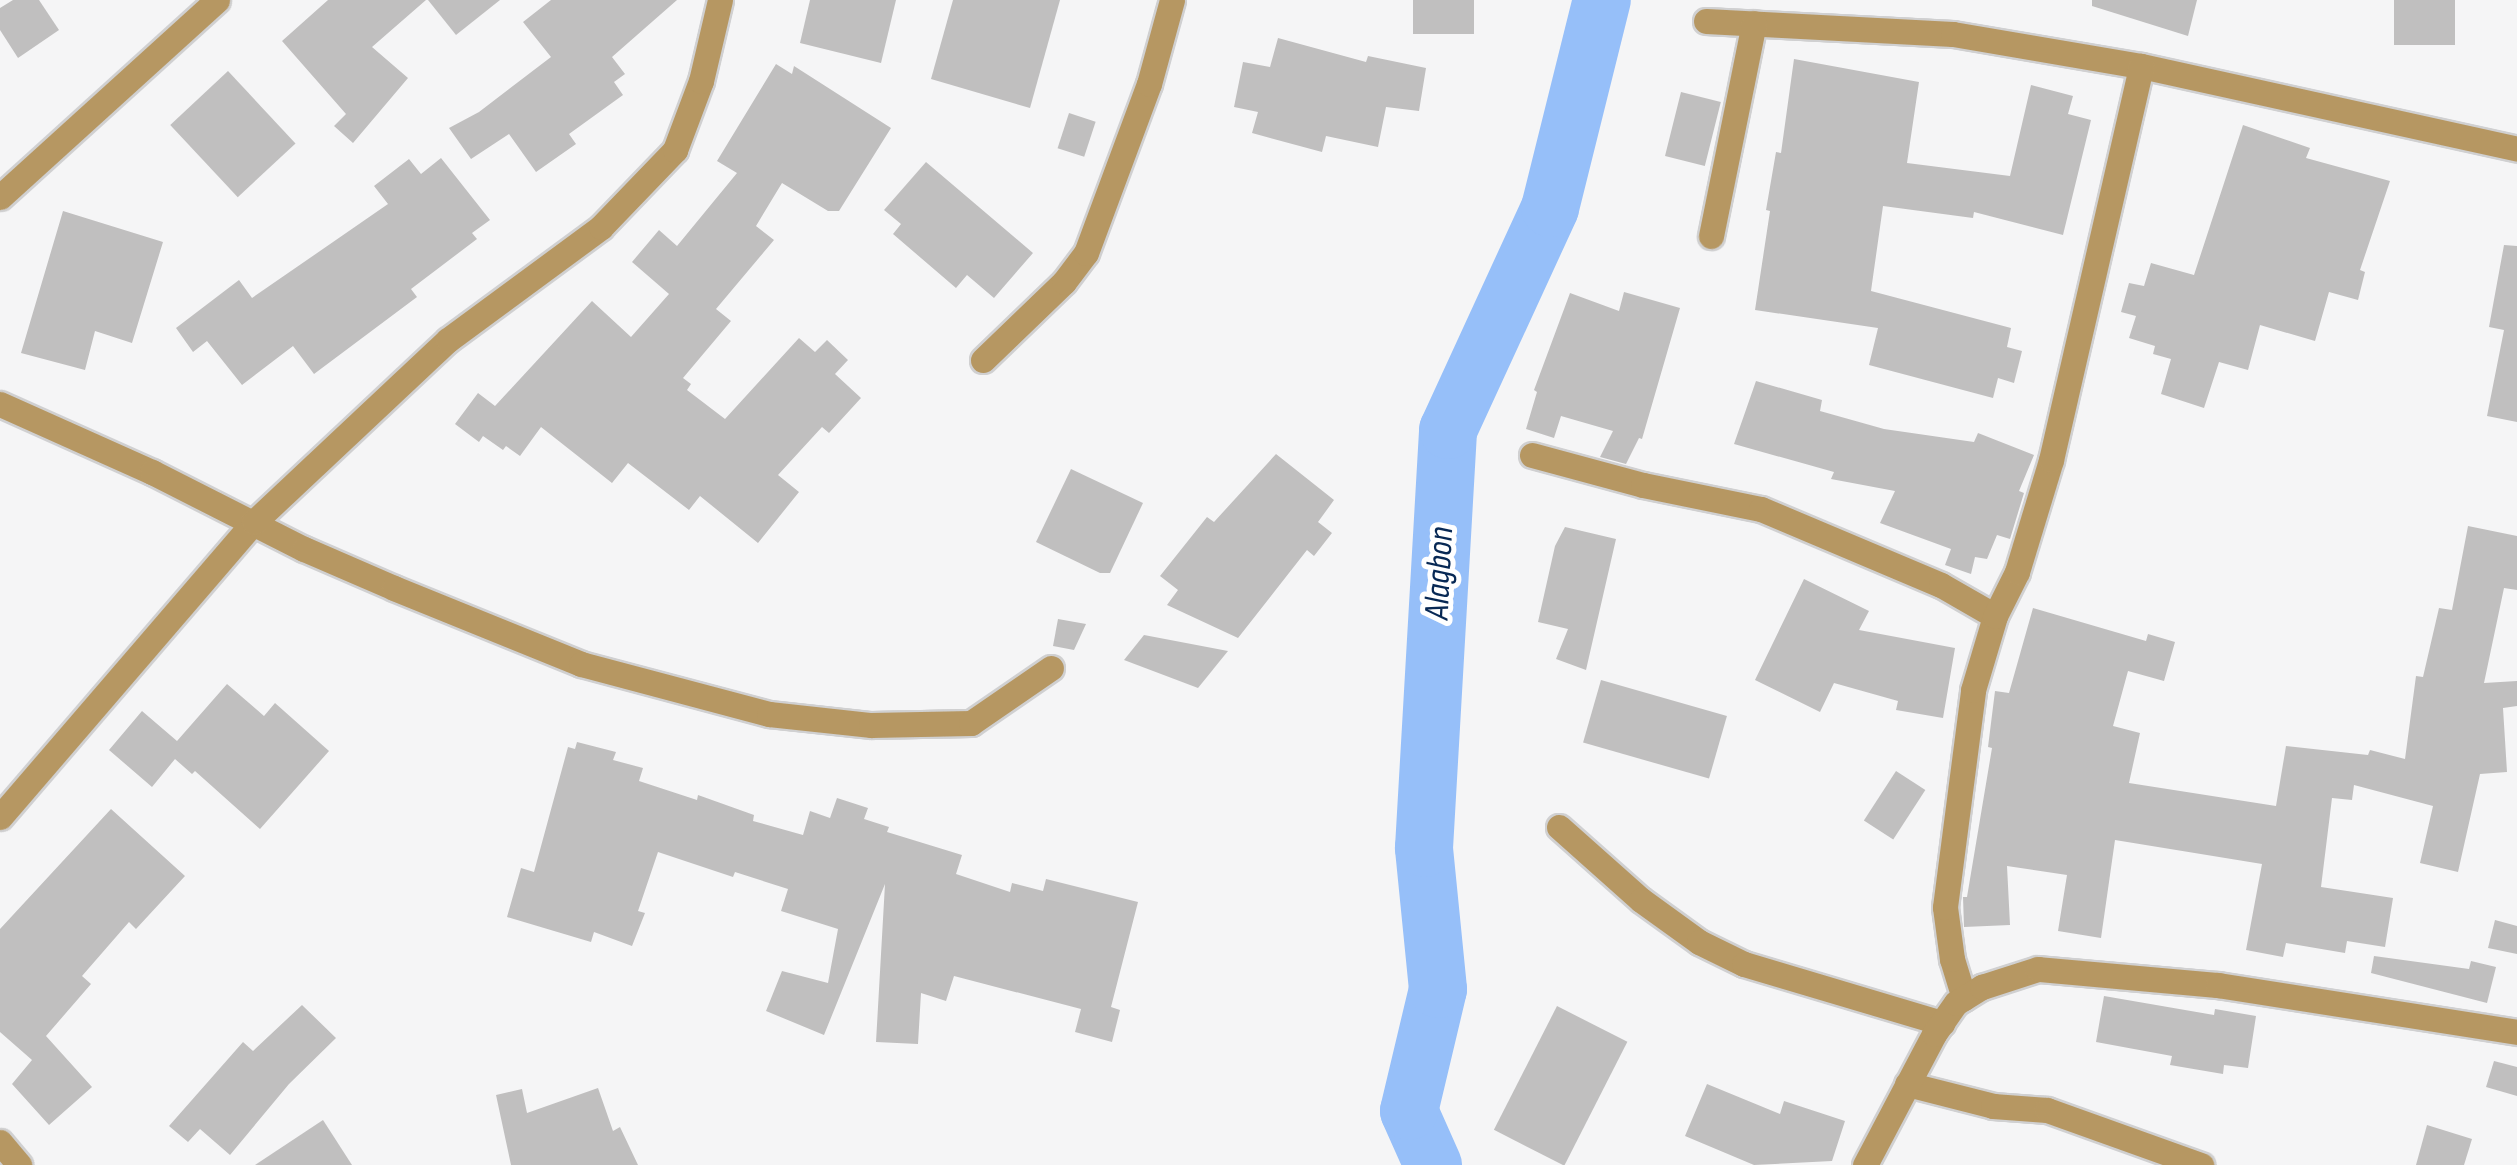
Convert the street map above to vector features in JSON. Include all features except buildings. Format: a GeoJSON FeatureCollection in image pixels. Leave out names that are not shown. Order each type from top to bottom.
{"type":"FeatureCollection","features":[{"type":"Feature","properties":{"kind":"street"},"geometry":{"type":"LineString","coordinates":[[0,196],[217,0]]}},
{"type":"Feature","properties":{"kind":"street"},"geometry":{"type":"LineString","coordinates":[[0,816],[254,522],[448,340],[600,227],[676,150],[701,81],[720,0]]}},
{"type":"Feature","properties":{"kind":"street"},"geometry":{"type":"LineString","coordinates":[[983,360],[1064,282],[1086,254],[1149,84],[1172,0]]}},
{"type":"Feature","properties":{"kind":"street"},"geometry":{"type":"LineString","coordinates":[[1706,21],[1953,34],[2141,66],[2517,149]]}},
{"type":"Feature","properties":{"kind":"street"},"geometry":{"type":"LineString","coordinates":[[1711,236],[1754,23]]}},
{"type":"Feature","properties":{"kind":"street"},"geometry":{"type":"LineString","coordinates":[[1964,998],[1952,960],[1945,907],[1973,690],[1995,616],[2017,572],[2051,460],[2141,66]]}},
{"type":"Feature","properties":{"kind":"street"},"geometry":{"type":"LineString","coordinates":[[0,404],[358,573],[582,664],[769,714],[871,725],[971,723],[1051,668]]}},
{"type":"Feature","properties":{"kind":"street"},"geometry":{"type":"LineString","coordinates":[[1532,455],[1643,485],[1761,509],[1941,585],[1995,616]]}},
{"type":"Feature","properties":{"kind":"street"},"geometry":{"type":"LineString","coordinates":[[1560,827],[1641,900],[1699,942],[1744,964],[1942,1023]]}},
{"type":"Feature","properties":{"kind":"street"},"geometry":{"type":"LineString","coordinates":[[1865,1165],[1942,1023],[1964,998],[1982,986],[2038,969],[2218,985],[2517,1032]]}},
{"type":"Feature","properties":{"kind":"street"},"geometry":{"type":"LineString","coordinates":[[1907,1084],[1993,1106],[2047,1110],[2200,1165]]}},
{"type":"Feature","properties":{"kind":"street"},"geometry":{"type":"LineString","coordinates":[[0,1142],[19,1165]]}},
{"type":"Feature","properties":{"kind":"waterway","name":"Alagbon"},"geometry":{"type":"LineString","coordinates":[[1433,1165],[1409,1111],[1438,989],[1424,848],[1448,430],[1550,208],[1602,0]]}}]}
